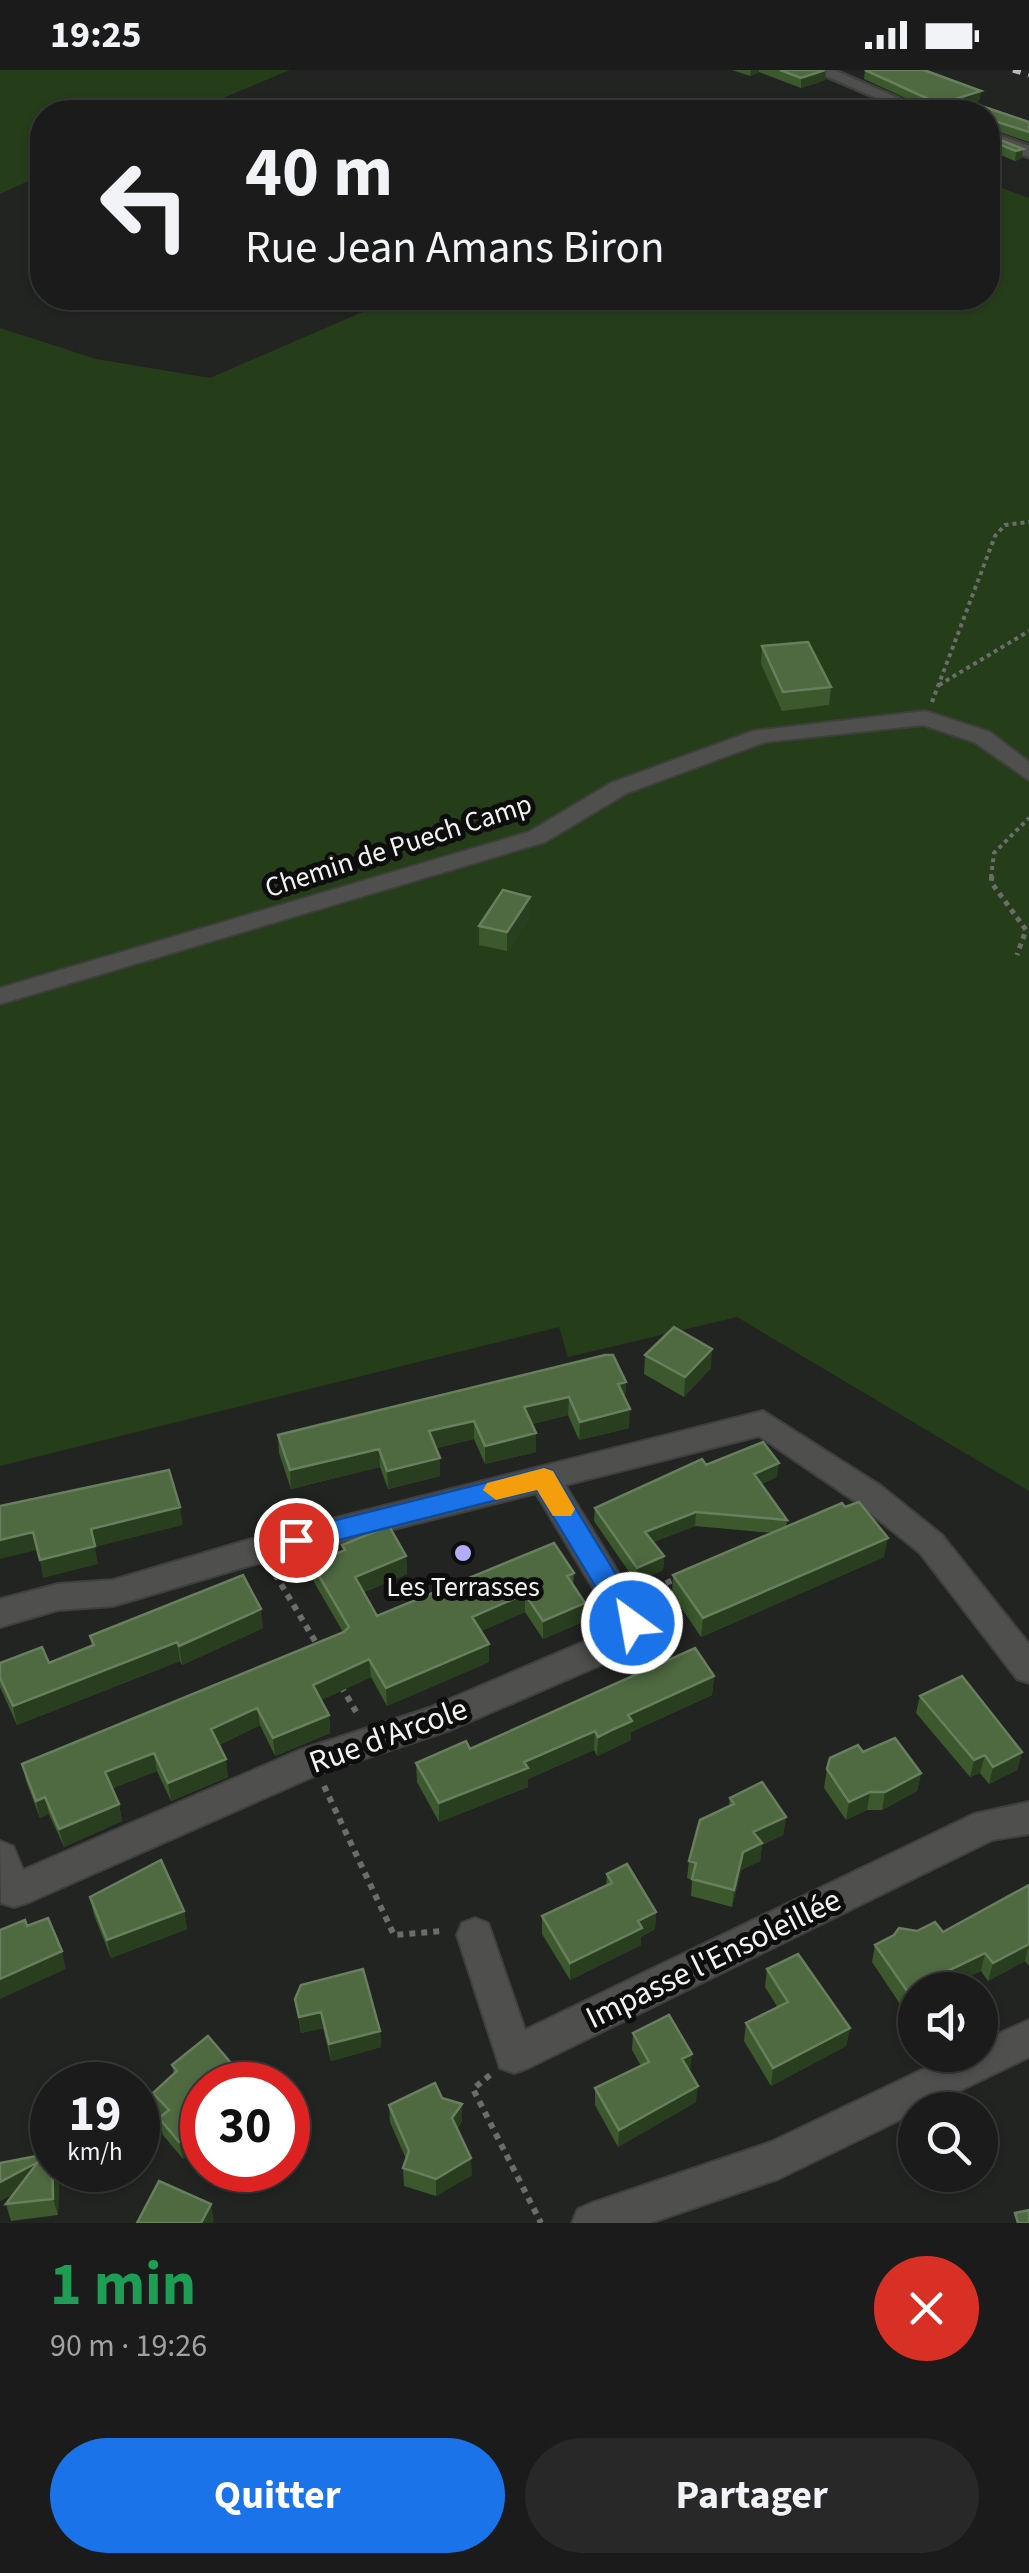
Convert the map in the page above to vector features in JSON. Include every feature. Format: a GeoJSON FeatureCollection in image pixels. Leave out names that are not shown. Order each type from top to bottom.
{"type":"FeatureCollection","features":[{"type":"Feature","properties":{"kind":"main road"},"geometry":{"type":"LineString","coordinates":[[820,70],[858,86],[865,94],[892,100]]}},
{"type":"Feature","properties":{"kind":"main road"},"geometry":{"type":"LineString","coordinates":[[1000,141],[1029,152]]}},
{"type":"Feature","properties":{"kind":"street","name":"Chemin de Puech Camp"},"geometry":{"type":"LineString","coordinates":[[0,996],[537,836],[619,788],[761,736],[924,718],[982,737],[1029,773]]}},
{"type":"Feature","properties":{"kind":"street"},"geometry":{"type":"LineString","coordinates":[[0,1613],[58,1597],[112,1592],[261,1550],[763,1423],[870,1495],[931,1544],[1029,1669]]}},
{"type":"Feature","properties":{"kind":"street"},"geometry":{"type":"LineString","coordinates":[[544,1478],[618,1602]]}},
{"type":"Feature","properties":{"kind":"street","name":"Rue d'Arcole"},"geometry":{"type":"LineString","coordinates":[[0,1857],[14,1891],[312,1761],[372,1738],[438,1720],[621,1641],[632,1623],[618,1602]]}},
{"type":"Feature","properties":{"kind":"street","name":"Impasse l'Ensoleillée"},"geometry":{"type":"LineString","coordinates":[[514,2055],[987,1825],[1029,1818]]}},
{"type":"Feature","properties":{"kind":"street"},"geometry":{"type":"LineString","coordinates":[[475,1935],[514,2055]]}},
{"type":"Feature","properties":{"kind":"street"},"geometry":{"type":"LineString","coordinates":[[592,2223],[778,2159],[1029,2038]]}},
{"type":"Feature","properties":{"kind":"path"},"geometry":{"type":"LineString","coordinates":[[924,718],[995,536],[1005,525],[1029,522]]}},
{"type":"Feature","properties":{"kind":"path"},"geometry":{"type":"LineString","coordinates":[[939,684],[1029,631]]}},
{"type":"Feature","properties":{"kind":"path"},"geometry":{"type":"LineString","coordinates":[[1017,955],[1026,930],[991,882],[994,853],[1029,818]]}},
{"type":"Feature","properties":{"kind":"path"},"geometry":{"type":"LineString","coordinates":[[261,1550],[321,1652]]}},
{"type":"Feature","properties":{"kind":"path"},"geometry":{"type":"LineString","coordinates":[[618,1602],[687,1574]]}},
{"type":"Feature","properties":{"kind":"path"},"geometry":{"type":"LineString","coordinates":[[331,1670],[372,1738]]}},
{"type":"Feature","properties":{"kind":"path"},"geometry":{"type":"LineString","coordinates":[[312,1761],[394,1935],[465,1930],[475,1935]]}},
{"type":"Feature","properties":{"kind":"path"},"geometry":{"type":"LineString","coordinates":[[514,2055],[473,2089],[541,2223]]}},
{"type":"Feature","properties":{"kind":"green space"},"geometry":{"type":"Polygon","coordinates":[[[0,70],[290,70],[219,100],[30,100],[30,180],[0,194],[0,70]]]}},
{"type":"Feature","properties":{"kind":"green space"},"geometry":{"type":"Polygon","coordinates":[[[1000,187],[1029,198],[1029,1491],[737,1317],[568,1357],[559,1327],[0,1466],[0,328],[96,359],[210,378],[367,310],[1000,310],[1000,187]]]}},
{"type":"Feature","properties":{"kind":"building"},"geometry":{"type":"Polygon","coordinates":[[[780,70],[825,70],[801,78],[780,70]]]}},
{"type":"Feature","properties":{"kind":"building"},"geometry":{"type":"Polygon","coordinates":[[[865,70],[924,70],[981,91],[958,98],[964,100],[931,100],[865,70]]]}},
{"type":"Feature","properties":{"kind":"building"},"geometry":{"type":"Polygon","coordinates":[[[1000,112],[1029,122],[1029,132],[1000,123],[1000,112]]]}},
{"type":"Feature","properties":{"kind":"building"},"geometry":{"type":"Polygon","coordinates":[[[1000,140],[1023,149],[1016,151],[1000,145],[1000,140]]]}},
{"type":"Feature","properties":{"kind":"building"},"geometry":{"type":"Polygon","coordinates":[[[808,642],[831,687],[783,692],[762,646],[808,642]]]}},
{"type":"Feature","properties":{"kind":"building"},"geometry":{"type":"Polygon","coordinates":[[[503,890],[530,897],[507,932],[479,926],[503,890]]]}},
{"type":"Feature","properties":{"kind":"building"},"geometry":{"type":"Polygon","coordinates":[[[674,1327],[712,1349],[685,1377],[645,1355],[674,1327]]]}},
{"type":"Feature","properties":{"kind":"building"},"geometry":{"type":"Polygon","coordinates":[[[613,1355],[626,1382],[618,1384],[630,1409],[580,1422],[569,1397],[524,1407],[536,1433],[485,1446],[474,1421],[429,1431],[440,1458],[387,1471],[379,1449],[290,1470],[278,1435],[613,1355]]]}},
{"type":"Feature","properties":{"kind":"building"},"geometry":{"type":"Polygon","coordinates":[[[763,1442],[779,1463],[754,1474],[787,1520],[696,1512],[645,1532],[664,1556],[637,1568],[595,1508],[702,1459],[706,1465],[763,1442]]]}},
{"type":"Feature","properties":{"kind":"building"},"geometry":{"type":"Polygon","coordinates":[[[169,1470],[180,1507],[91,1529],[95,1546],[40,1560],[33,1532],[0,1540],[0,1506],[169,1470]]]}},
{"type":"Feature","properties":{"kind":"building"},"geometry":{"type":"Polygon","coordinates":[[[859,1502],[888,1538],[703,1618],[673,1575],[842,1503],[845,1507],[859,1502]]]}},
{"type":"Feature","properties":{"kind":"building"},"geometry":{"type":"Polygon","coordinates":[[[389,1526],[406,1556],[355,1577],[377,1616],[554,1543],[574,1573],[567,1576],[585,1603],[543,1621],[525,1594],[472,1617],[489,1644],[386,1688],[369,1659],[313,1685],[329,1715],[273,1738],[257,1708],[211,1729],[226,1759],[168,1783],[154,1753],[105,1772],[119,1804],[59,1829],[45,1797],[36,1801],[22,1764],[344,1632],[349,1627],[312,1564],[345,1550],[342,1545],[389,1526]]]}},
{"type":"Feature","properties":{"kind":"building"},"geometry":{"type":"Polygon","coordinates":[[[243,1575],[261,1609],[179,1646],[177,1642],[13,1706],[0,1678],[0,1663],[42,1647],[49,1663],[94,1645],[90,1636],[243,1575]]]}},
{"type":"Feature","properties":{"kind":"building"},"geometry":{"type":"Polygon","coordinates":[[[695,1648],[714,1676],[628,1715],[632,1721],[598,1737],[595,1731],[524,1762],[528,1768],[439,1803],[416,1763],[466,1741],[470,1749],[695,1648]]]}},
{"type":"Feature","properties":{"kind":"building"},"geometry":{"type":"Polygon","coordinates":[[[962,1676],[1022,1752],[993,1767],[985,1755],[974,1760],[920,1696],[962,1676]]]}},
{"type":"Feature","properties":{"kind":"building"},"geometry":{"type":"Polygon","coordinates":[[[895,1738],[921,1773],[885,1792],[870,1792],[849,1802],[827,1769],[830,1758],[858,1745],[863,1752],[895,1738]]]}},
{"type":"Feature","properties":{"kind":"building"},"geometry":{"type":"Polygon","coordinates":[[[762,1782],[786,1817],[753,1832],[762,1843],[743,1852],[734,1890],[692,1879],[696,1863],[689,1861],[700,1820],[734,1804],[730,1798],[762,1782]]]}},
{"type":"Feature","properties":{"kind":"building"},"geometry":{"type":"Polygon","coordinates":[[[161,1860],[184,1911],[107,1940],[90,1897],[161,1860]]]}},
{"type":"Feature","properties":{"kind":"building"},"geometry":{"type":"Polygon","coordinates":[[[627,1864],[656,1912],[638,1921],[642,1928],[570,1963],[542,1916],[612,1883],[607,1874],[627,1864]]]}},
{"type":"Feature","properties":{"kind":"building"},"geometry":{"type":"Polygon","coordinates":[[[1029,1885],[1029,1944],[993,1963],[985,1953],[945,1972],[898,1972],[898,1978],[875,1945],[899,1928],[917,1931],[935,1922],[943,1932],[1029,1885]]]}},
{"type":"Feature","properties":{"kind":"building"},"geometry":{"type":"Polygon","coordinates":[[[48,1918],[62,1951],[0,1979],[0,1930],[25,1920],[27,1926],[48,1918]]]}},
{"type":"Feature","properties":{"kind":"building"},"geometry":{"type":"Polygon","coordinates":[[[798,1954],[850,2028],[773,2068],[746,2023],[788,2002],[767,1969],[798,1954]]]}},
{"type":"Feature","properties":{"kind":"building"},"geometry":{"type":"Polygon","coordinates":[[[363,1969],[380,2031],[329,2044],[321,2012],[299,2017],[295,1999],[301,1985],[363,1969]]]}},
{"type":"Feature","properties":{"kind":"building"},"geometry":{"type":"Polygon","coordinates":[[[669,2015],[692,2054],[682,2059],[698,2086],[619,2130],[595,2088],[649,2062],[633,2033],[669,2015]]]}},
{"type":"Feature","properties":{"kind":"building"},"geometry":{"type":"Polygon","coordinates":[[[208,2036],[230,2062],[180,2062],[179,2142],[160,2119],[169,2110],[160,2100],[160,2087],[177,2071],[172,2065],[208,2036]]]}},
{"type":"Feature","properties":{"kind":"building"},"geometry":{"type":"Polygon","coordinates":[[[435,2083],[442,2098],[462,2104],[452,2118],[471,2158],[436,2179],[403,2168],[409,2151],[389,2105],[435,2083]]]}},
{"type":"Feature","properties":{"kind":"building"},"geometry":{"type":"Polygon","coordinates":[[[30,2157],[30,2166],[0,2182],[0,2163],[30,2157]]]}},
{"type":"Feature","properties":{"kind":"building"},"geometry":{"type":"Polygon","coordinates":[[[30,2172],[30,2192],[53,2192],[53,2199],[6,2204],[30,2172]]]}},
{"type":"Feature","properties":{"kind":"building"},"geometry":{"type":"Polygon","coordinates":[[[160,2181],[211,2204],[201,2223],[137,2223],[153,2192],[160,2192],[160,2181]]]}},
{"type":"Feature","properties":{"kind":"building"},"geometry":{"type":"Polygon","coordinates":[[[1029,2210],[1029,2223],[1018,2223],[1015,2213],[1029,2210]]]}},
{"type":"Feature","properties":{"kind":"railway"},"geometry":{"type":"LineString","coordinates":[[1013,70],[1029,75]]}},
{"type":"Feature","properties":{"kind":"slow traffic"},"geometry":{"type":"LineString","coordinates":[[496,1490],[544,1478],[562,1509]]}},
{"type":"Feature","properties":{"kind":"place","name":"Les Terrasses"},"geometry":{"type":"Point","coordinates":[463,1553]}},
{"type":"Feature","properties":{"kind":"route"},"geometry":{"type":"LineString","coordinates":[[296,1540],[544,1478],[632,1623]]}}]}
